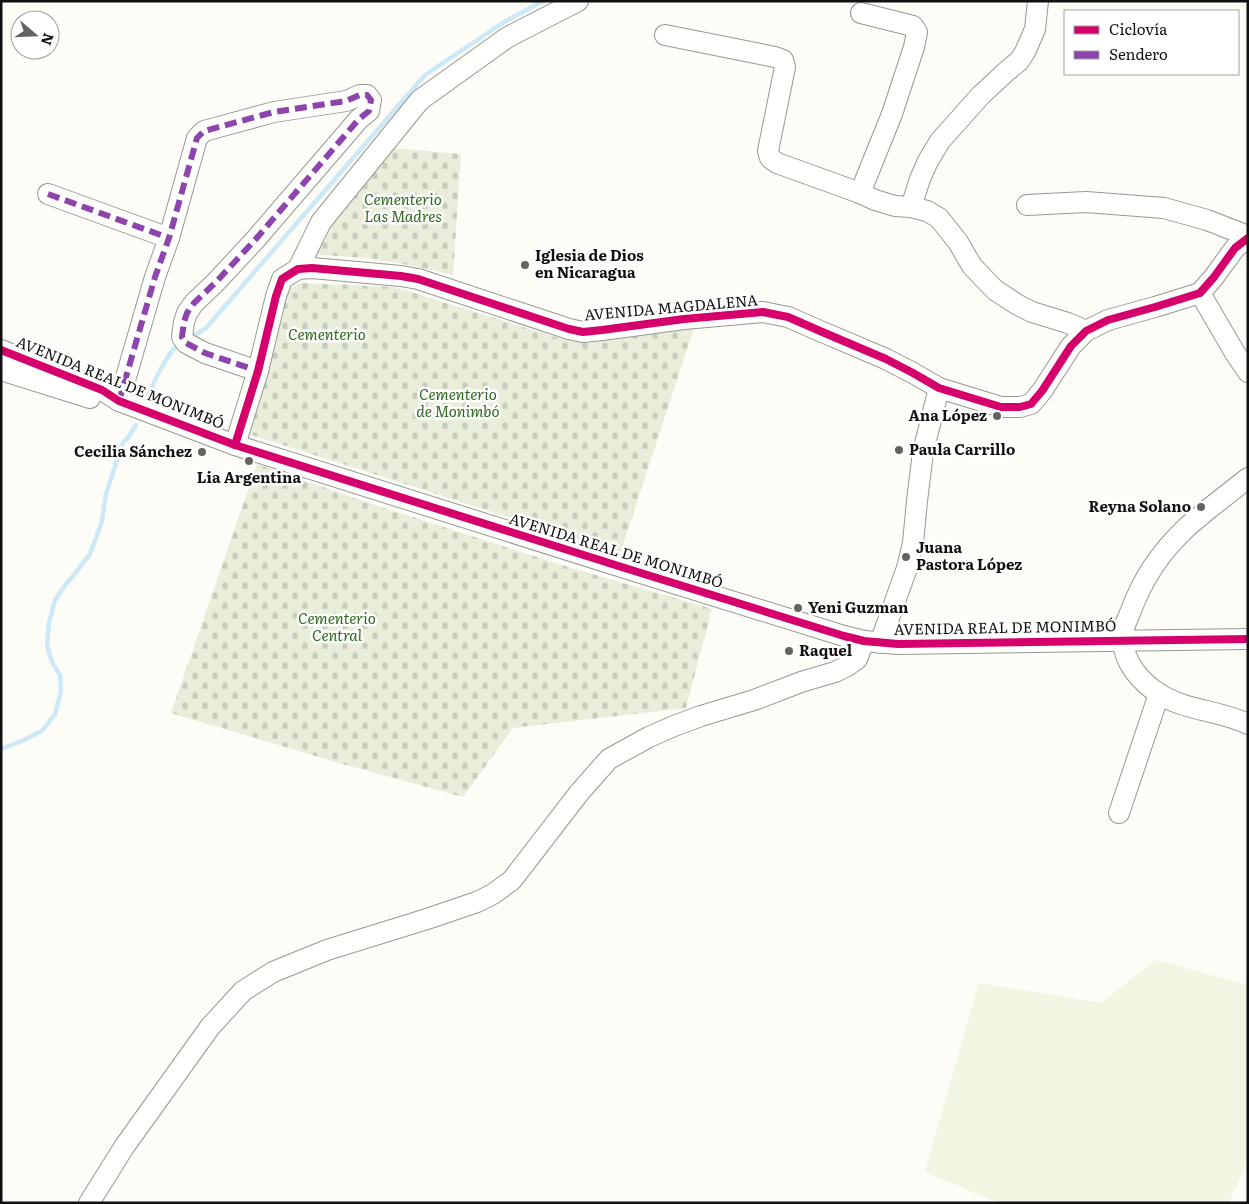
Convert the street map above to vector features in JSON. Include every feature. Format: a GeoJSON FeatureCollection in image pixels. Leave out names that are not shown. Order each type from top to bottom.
{"type":"FeatureCollection","features":[{"type":"Feature","properties":{"kind":"street"},"geometry":{"type":"LineString","coordinates":[[235,445],[258,371],[276,296],[282,279],[298,269],[321,222],[420,100],[508,37],[578,1]]}},
{"type":"Feature","properties":{"kind":"street"},"geometry":{"type":"LineString","coordinates":[[911,207],[920,179],[940,141],[981,95],[1019,61],[1026,52],[1035,29],[1038,1]]}},
{"type":"Feature","properties":{"kind":"street"},"geometry":{"type":"LineString","coordinates":[[860,193],[892,114],[914,47],[916,32],[913,26],[861,12]]}},
{"type":"Feature","properties":{"kind":"street"},"geometry":{"type":"LineString","coordinates":[[665,35],[775,56],[783,60],[785,66],[768,151],[770,158],[777,163],[875,200],[895,206],[927,210],[939,218],[958,242],[972,266],[995,290],[1032,312],[1068,323],[1086,331]]}},
{"type":"Feature","properties":{"kind":"street"},"geometry":{"type":"LineString","coordinates":[[119,401],[155,277],[169,238],[197,138],[204,131],[274,112],[346,101],[360,95],[367,95],[371,100],[369,111],[359,119],[255,240],[187,312],[182,337],[186,344],[258,371]]}},
{"type":"Feature","properties":{"kind":"street"},"geometry":{"type":"LineString","coordinates":[[48,194],[169,238]]}},
{"type":"Feature","properties":{"kind":"street"},"geometry":{"type":"LineString","coordinates":[[1027,205],[1086,202],[1164,208],[1207,220],[1248,237],[1235,248],[1200,293],[1248,372]]}},
{"type":"Feature","properties":{"kind":"street","name":"AVENIDA MAGDALENA"},"geometry":{"type":"LineString","coordinates":[[298,269],[312,268],[401,276],[583,332],[684,319],[763,312],[788,317],[829,334],[886,359],[939,388],[1001,407],[1020,407],[1031,404],[1042,391],[1071,346],[1086,331],[1108,320],[1200,293]]}},
{"type":"Feature","properties":{"kind":"street","name":"AVENIDA REAL DE MONIMBÓ"},"geometry":{"type":"LineString","coordinates":[[1,350],[102,390],[119,401],[235,445],[844,636],[872,642],[898,644],[1248,639]]}},
{"type":"Feature","properties":{"kind":"street","name":"AVENIDA REAL DE MONIMBÓ"},"geometry":{"type":"LineString","coordinates":[[1,370],[98,400],[108,402],[119,401]]}},
{"type":"Feature","properties":{"kind":"street"},"geometry":{"type":"LineString","coordinates":[[89,1203],[124,1147],[210,1027],[243,991],[273,972],[327,950],[428,920],[493,894],[512,880],[579,792],[609,759],[649,737],[674,726],[835,672],[856,659],[872,642],[907,568],[911,552],[923,452],[939,388]]}},
{"type":"Feature","properties":{"kind":"street"},"geometry":{"type":"LineString","coordinates":[[1248,478],[1187,527],[1163,553],[1143,583],[1124,628],[1122,640],[1125,656],[1133,669],[1148,685],[1160,694],[1176,703],[1229,716],[1248,724]]}},
{"type":"Feature","properties":{"kind":"street"},"geometry":{"type":"LineString","coordinates":[[1119,813],[1160,694]]}},
{"type":"Feature","properties":{"kind":"green space","name":"Cementerio Las Madres"},"geometry":{"type":"Polygon","coordinates":[[[380,147],[461,154],[453,275],[382,260],[346,256],[308,255],[380,147]]]}},
{"type":"Feature","properties":{"kind":"green space"},"geometry":{"type":"Polygon","coordinates":[[[300,283],[395,287],[565,340],[601,341],[694,328],[620,554],[245,433],[288,290],[300,283]]]}},
{"type":"Feature","properties":{"kind":"green space","name":"Cementerio Central"},"geometry":{"type":"Polygon","coordinates":[[[257,464],[372,504],[562,565],[712,609],[686,708],[513,728],[463,797],[339,763],[171,713],[257,464]]]}},
{"type":"Feature","properties":{"kind":"green space"},"geometry":{"type":"Polygon","coordinates":[[[1156,960],[1248,985],[1248,1159],[1229,1203],[999,1203],[925,1172],[979,983],[1101,1003],[1156,960]]]}},
{"type":"Feature","properties":{"kind":"waterway"},"geometry":{"type":"LineString","coordinates":[[190,338],[206,328],[425,75],[504,22],[543,1]]}},
{"type":"Feature","properties":{"kind":"waterway"},"geometry":{"type":"LineString","coordinates":[[146,400],[156,377],[178,344]]}},
{"type":"Feature","properties":{"kind":"waterway"},"geometry":{"type":"LineString","coordinates":[[1,749],[43,730],[55,714],[61,691],[60,675],[52,662],[47,645],[49,623],[55,600],[90,554],[102,521],[106,494],[120,451],[124,441],[136,425]]}},
{"type":"Feature","properties":{"kind":"marked path"},"geometry":{"type":"LineString","coordinates":[[119,401],[155,277],[169,238],[197,138],[204,131],[274,112],[346,101],[360,95],[367,95],[371,100],[369,111],[359,119],[255,240],[194,303],[187,313],[182,337],[186,343],[205,353],[258,371]]}},
{"type":"Feature","properties":{"kind":"marked path"},"geometry":{"type":"LineString","coordinates":[[48,194],[169,238]]}},
{"type":"Feature","properties":{"kind":"cycle path"},"geometry":{"type":"LineString","coordinates":[[235,445],[258,371],[276,296],[282,279],[298,269],[312,268],[418,279],[583,332],[684,319],[763,312],[788,317],[886,359],[939,388],[1001,407],[1020,407],[1031,404],[1042,391],[1071,346],[1086,331],[1108,320],[1200,293],[1235,248],[1248,238]]}},
{"type":"Feature","properties":{"kind":"cycle path"},"geometry":{"type":"LineString","coordinates":[[1,350],[102,390],[119,401],[235,445],[864,641],[898,644],[1248,639]]}},
{"type":"Feature","properties":{"kind":"place","name":"Iglesia de Dios en Nicaragua"},"geometry":{"type":"Point","coordinates":[525,265]}},
{"type":"Feature","properties":{"kind":"place","name":"Ana López"},"geometry":{"type":"Point","coordinates":[997,416]}},
{"type":"Feature","properties":{"kind":"place","name":"Paula Carrillo"},"geometry":{"type":"Point","coordinates":[899,450]}},
{"type":"Feature","properties":{"kind":"place","name":"Cecilia Sánchez"},"geometry":{"type":"Point","coordinates":[202,452]}},
{"type":"Feature","properties":{"kind":"place","name":"Lia Argentina"},"geometry":{"type":"Point","coordinates":[249,461]}},
{"type":"Feature","properties":{"kind":"place","name":"Reyna Solano"},"geometry":{"type":"Point","coordinates":[1201,507]}},
{"type":"Feature","properties":{"kind":"place","name":"Juana Pastora López"},"geometry":{"type":"Point","coordinates":[906,557]}},
{"type":"Feature","properties":{"kind":"place","name":"Yeni Guzman"},"geometry":{"type":"Point","coordinates":[798,608]}},
{"type":"Feature","properties":{"kind":"place","name":"Raquel"},"geometry":{"type":"Point","coordinates":[789,651]}},
{"type":"Feature","properties":{"kind":"park label","name":"Cementerio"},"geometry":{"type":"Point","coordinates":[327,335]}},
{"type":"Feature","properties":{"kind":"park label","name":"Cementerio de Monimbó"},"geometry":{"type":"Point","coordinates":[458,404]}}]}
